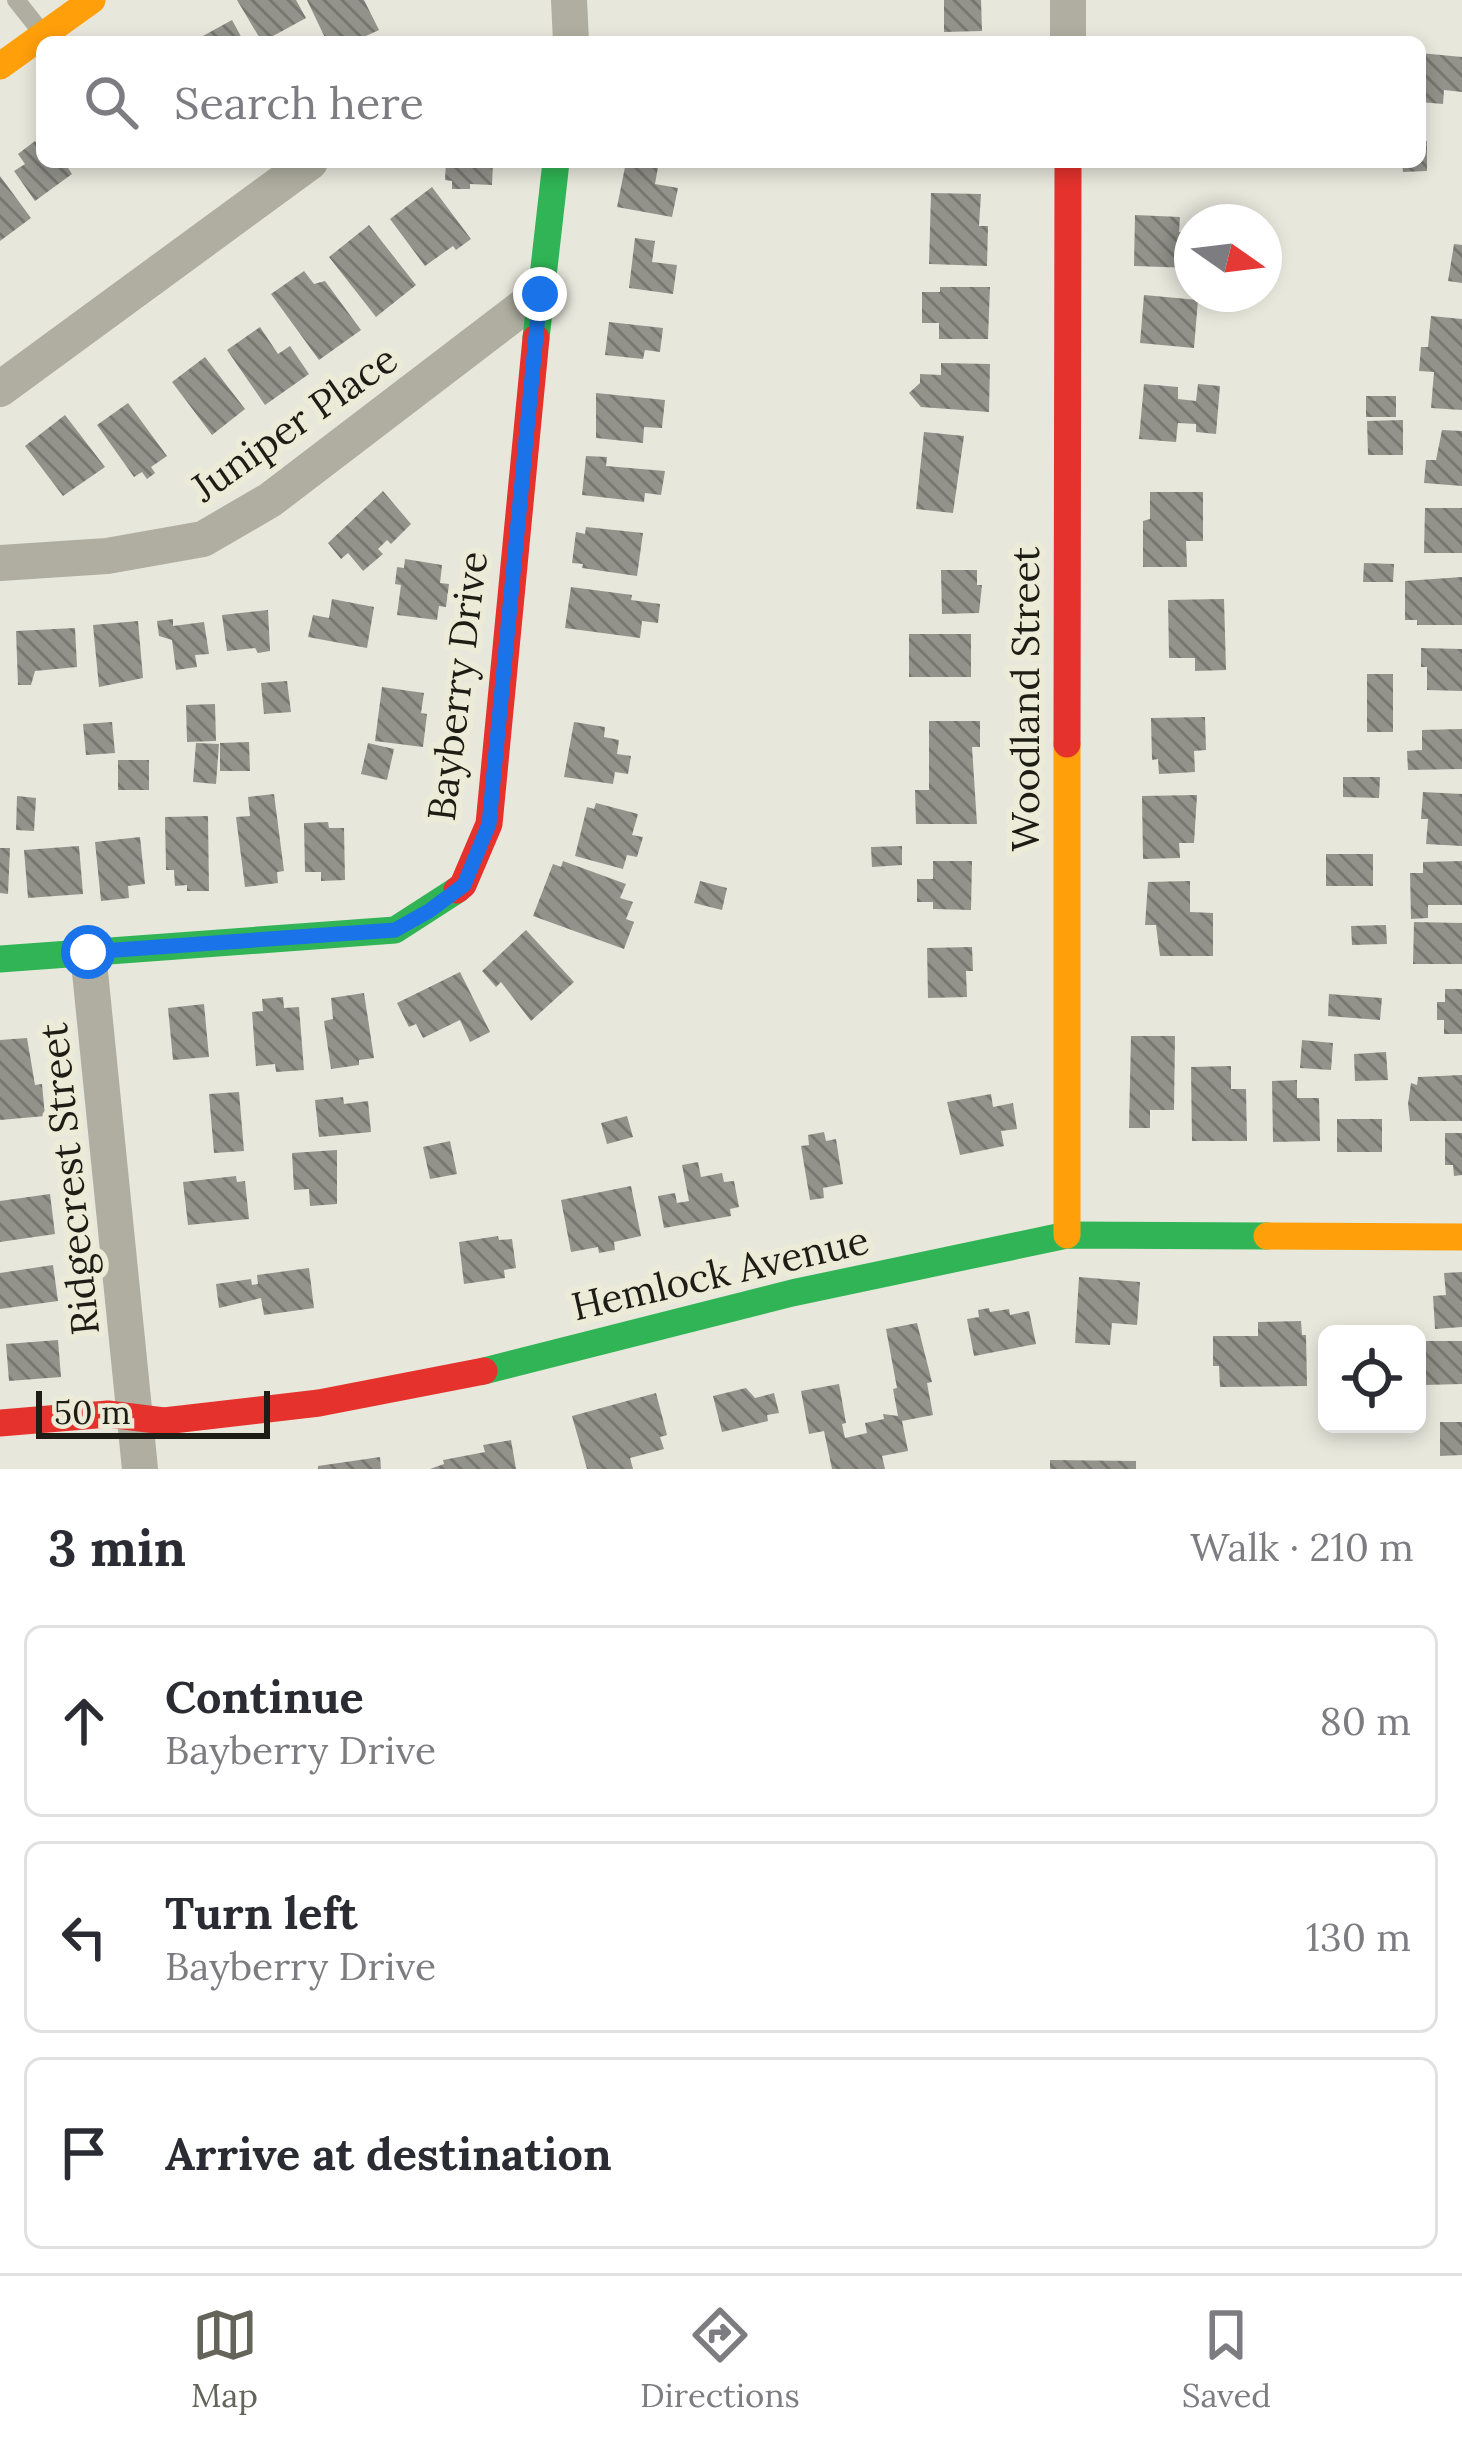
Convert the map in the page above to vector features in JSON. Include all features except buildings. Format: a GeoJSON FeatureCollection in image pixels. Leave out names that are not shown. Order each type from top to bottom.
{"type":"FeatureCollection","features":[{"type":"Feature","properties":{"kind":"street"},"geometry":{"type":"LineString","coordinates":[[38,36],[92,0]]}},
{"type":"Feature","properties":{"kind":"street"},"geometry":{"type":"LineString","coordinates":[[1068,0],[1068,36]]}},
{"type":"Feature","properties":{"kind":"street"},"geometry":{"type":"LineString","coordinates":[[0,66],[36,38]]}},
{"type":"Feature","properties":{"kind":"street"},"geometry":{"type":"LineString","coordinates":[[0,389],[302,168]]}},
{"type":"Feature","properties":{"kind":"street","name":"Bayberry Drive"},"geometry":{"type":"LineString","coordinates":[[0,959],[395,930],[464,885],[489,824],[555,168]]}},
{"type":"Feature","properties":{"kind":"street","name":"Woodland Street"},"geometry":{"type":"LineString","coordinates":[[1067,1235],[1068,168]]}},
{"type":"Feature","properties":{"kind":"street","name":"Juniper Place"},"geometry":{"type":"LineString","coordinates":[[0,563],[107,556],[203,539],[271,500],[540,294]]}},
{"type":"Feature","properties":{"kind":"street","name":"Ridgecrest Street"},"geometry":{"type":"LineString","coordinates":[[88,952],[140,1469]]}},
{"type":"Feature","properties":{"kind":"street","name":"Hemlock Avenue"},"geometry":{"type":"LineString","coordinates":[[0,1424],[108,1414],[164,1421],[319,1403],[451,1379],[792,1293],[1067,1235],[1462,1237]]}},
{"type":"Feature","properties":{"kind":"lane"},"geometry":{"type":"LineString","coordinates":[[16,0],[42,33]]}},
{"type":"Feature","properties":{"kind":"traffic: fast"},"geometry":{"type":"LineString","coordinates":[[536,338],[555,168]]}},
{"type":"Feature","properties":{"kind":"traffic: fast"},"geometry":{"type":"LineString","coordinates":[[0,959],[395,930],[457,890]]}},
{"type":"Feature","properties":{"kind":"traffic: fast"},"geometry":{"type":"LineString","coordinates":[[484,1371],[792,1293],[1067,1235],[1267,1236]]}},
{"type":"Feature","properties":{"kind":"traffic: slow"},"geometry":{"type":"LineString","coordinates":[[42,36],[92,0]]}},
{"type":"Feature","properties":{"kind":"traffic: slow"},"geometry":{"type":"LineString","coordinates":[[0,66],[36,40]]}},
{"type":"Feature","properties":{"kind":"traffic: slow"},"geometry":{"type":"LineString","coordinates":[[1067,744],[1067,1235]]}},
{"type":"Feature","properties":{"kind":"traffic: slow"},"geometry":{"type":"LineString","coordinates":[[1267,1236],[1462,1237]]}},
{"type":"Feature","properties":{"kind":"traffic: jam"},"geometry":{"type":"LineString","coordinates":[[1067,744],[1068,168]]}},
{"type":"Feature","properties":{"kind":"traffic: jam"},"geometry":{"type":"LineString","coordinates":[[457,890],[489,824],[536,338]]}},
{"type":"Feature","properties":{"kind":"traffic: jam"},"geometry":{"type":"LineString","coordinates":[[0,1423],[108,1414],[164,1421],[319,1403],[484,1371]]}},
{"type":"Feature","properties":{"kind":"route"},"geometry":{"type":"LineString","coordinates":[[88,952],[395,930],[464,885],[489,824],[540,294]]}}]}
